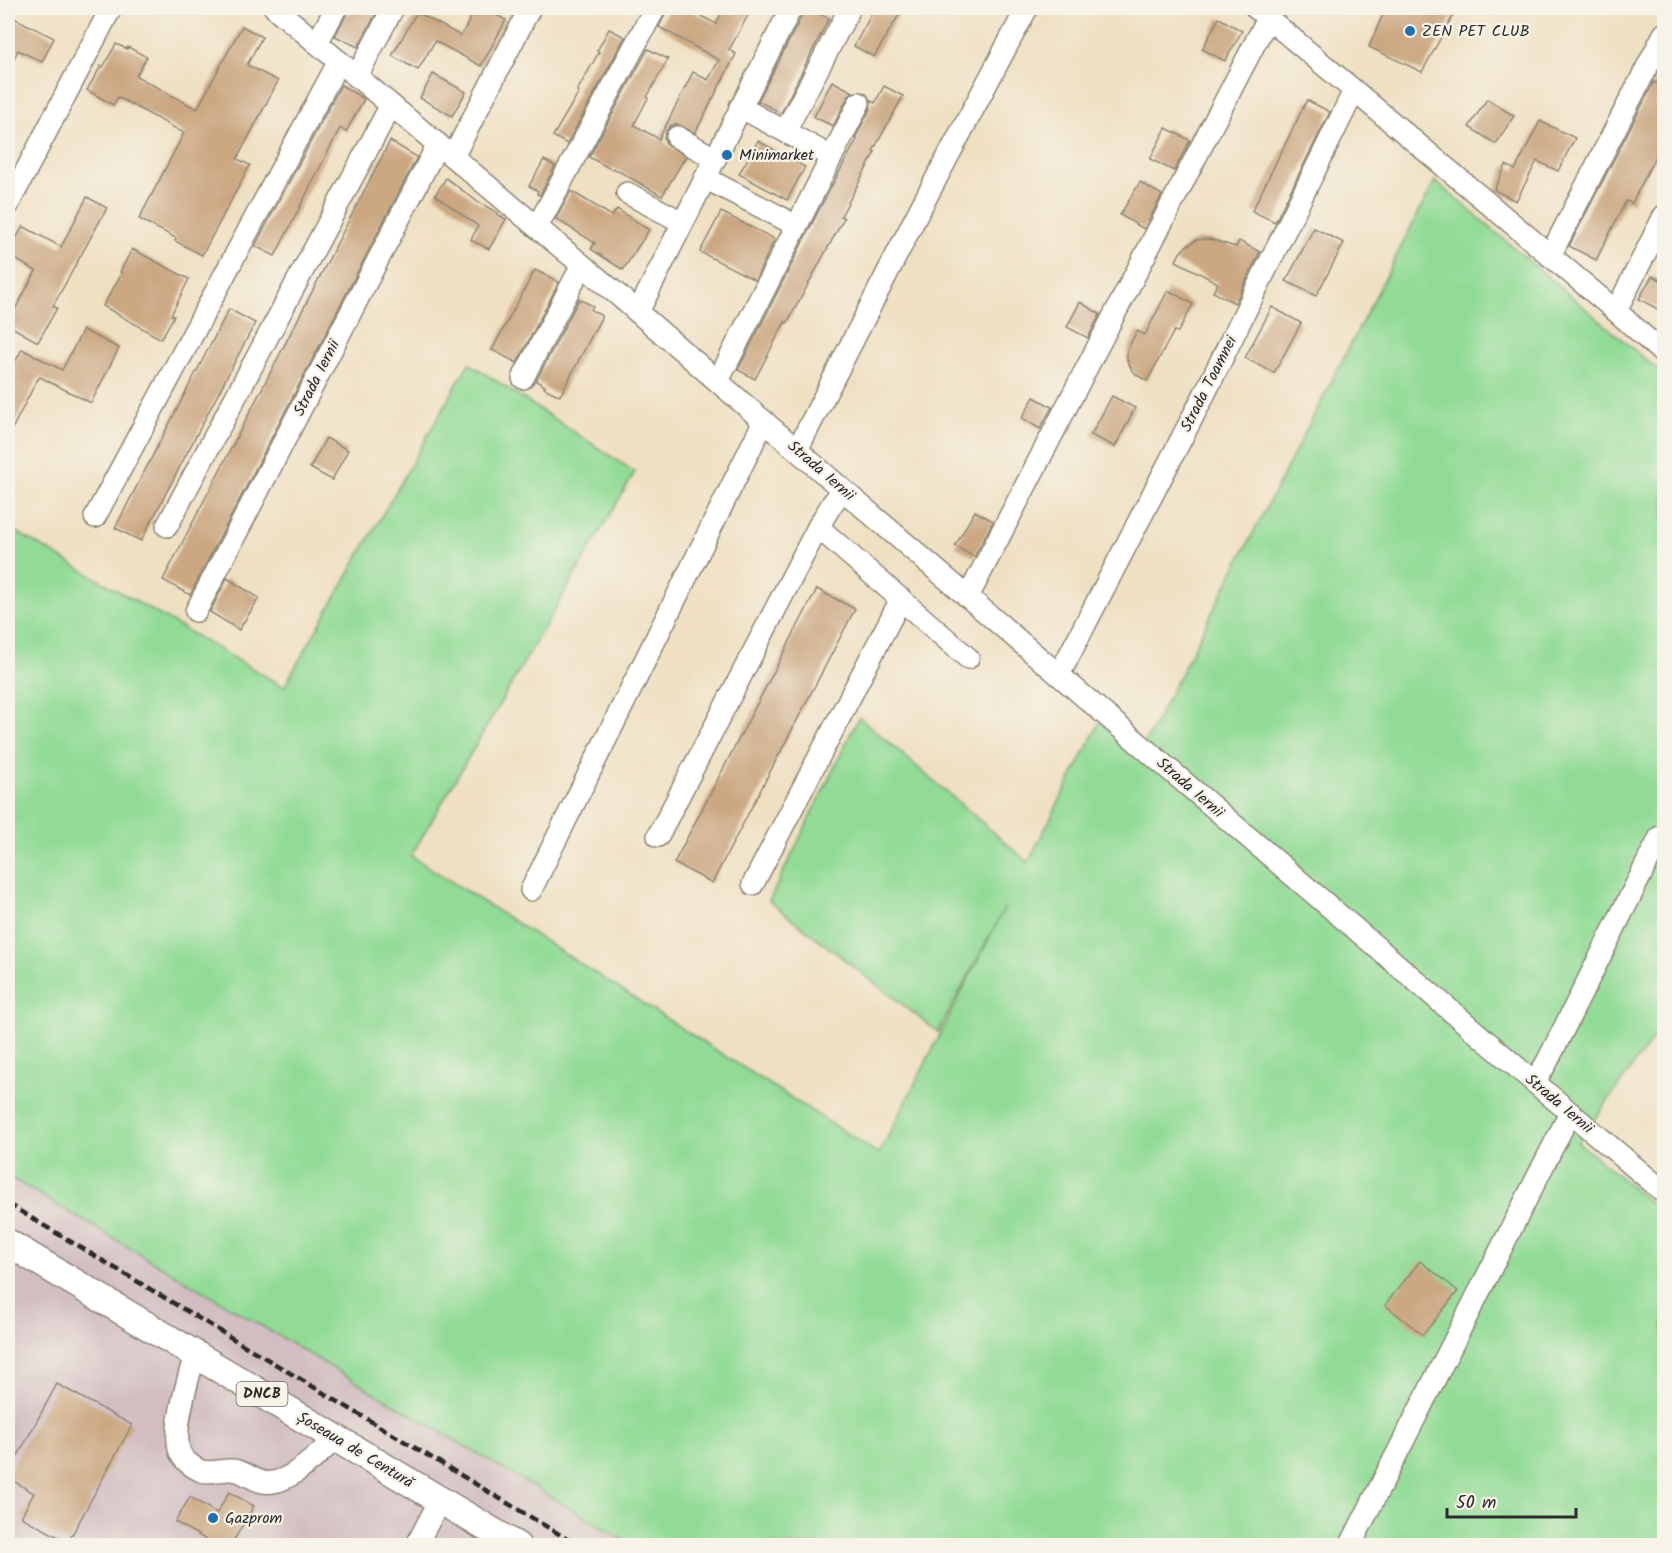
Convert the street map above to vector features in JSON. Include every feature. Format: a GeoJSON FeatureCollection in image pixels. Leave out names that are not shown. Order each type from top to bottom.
{"type":"FeatureCollection","features":[{"type":"Feature","properties":{"kind":"main road","name":"Șoseaua de Centură"},"geometry":{"type":"LineString","coordinates":[[8,1243],[517,1545]]}},
{"type":"Feature","properties":{"kind":"street"},"geometry":{"type":"LineString","coordinates":[[8,205],[111,8]]}},
{"type":"Feature","properties":{"kind":"street","name":"Strada Iernii"},"geometry":{"type":"LineString","coordinates":[[275,8],[582,264],[1534,1083],[1665,1192]]}},
{"type":"Feature","properties":{"kind":"street"},"geometry":{"type":"LineString","coordinates":[[317,43],[336,8]]}},
{"type":"Feature","properties":{"kind":"street"},"geometry":{"type":"LineString","coordinates":[[357,76],[393,8]]}},
{"type":"Feature","properties":{"kind":"street"},"geometry":{"type":"LineString","coordinates":[[446,151],[530,8]]}},
{"type":"Feature","properties":{"kind":"street"},"geometry":{"type":"LineString","coordinates":[[537,227],[655,8]]}},
{"type":"Feature","properties":{"kind":"street"},"geometry":{"type":"LineString","coordinates":[[638,312],[791,8]]}},
{"type":"Feature","properties":{"kind":"street"},"geometry":{"type":"LineString","coordinates":[[790,122],[850,8]]}},
{"type":"Feature","properties":{"kind":"street"},"geometry":{"type":"LineString","coordinates":[[797,450],[1027,8]]}},
{"type":"Feature","properties":{"kind":"street"},"geometry":{"type":"LineString","coordinates":[[968,597],[1262,13],[1665,354]]}},
{"type":"Feature","properties":{"kind":"street"},"geometry":{"type":"LineString","coordinates":[[1550,256],[1665,34]]}},
{"type":"Feature","properties":{"kind":"street"},"geometry":{"type":"LineString","coordinates":[[95,518],[339,61]]}},
{"type":"Feature","properties":{"kind":"street","name":"Strada Toamnei"},"geometry":{"type":"LineString","coordinates":[[1059,675],[1203,397],[1354,91]]}},
{"type":"Feature","properties":{"kind":"street"},"geometry":{"type":"LineString","coordinates":[[718,381],[859,103]]}},
{"type":"Feature","properties":{"kind":"street"},"geometry":{"type":"LineString","coordinates":[[167,526],[391,105]]}},
{"type":"Feature","properties":{"kind":"street"},"geometry":{"type":"LineString","coordinates":[[740,107],[819,150]]}},
{"type":"Feature","properties":{"kind":"street"},"geometry":{"type":"LineString","coordinates":[[677,137],[714,158]]}},
{"type":"Feature","properties":{"kind":"street","name":"Strada Iernii"},"geometry":{"type":"LineString","coordinates":[[196,611],[446,151]]}},
{"type":"Feature","properties":{"kind":"street"},"geometry":{"type":"LineString","coordinates":[[705,178],[784,219]]}},
{"type":"Feature","properties":{"kind":"street"},"geometry":{"type":"LineString","coordinates":[[627,193],[682,222]]}},
{"type":"Feature","properties":{"kind":"street"},"geometry":{"type":"LineString","coordinates":[[1616,311],[1665,216]]}},
{"type":"Feature","properties":{"kind":"street"},"geometry":{"type":"LineString","coordinates":[[523,378],[582,264]]}},
{"type":"Feature","properties":{"kind":"street"},"geometry":{"type":"LineString","coordinates":[[531,890],[764,421]]}},
{"type":"Feature","properties":{"kind":"street"},"geometry":{"type":"LineString","coordinates":[[658,836],[818,527],[843,490]]}},
{"type":"Feature","properties":{"kind":"street"},"geometry":{"type":"LineString","coordinates":[[818,527],[968,658]]}},
{"type":"Feature","properties":{"kind":"street"},"geometry":{"type":"LineString","coordinates":[[753,884],[901,599]]}},
{"type":"Feature","properties":{"kind":"street"},"geometry":{"type":"LineString","coordinates":[[1534,1083],[1546,1064],[1660,837]]}},
{"type":"Feature","properties":{"kind":"street"},"geometry":{"type":"LineString","coordinates":[[1350,1545],[1570,1113]]}},
{"type":"Feature","properties":{"kind":"street"},"geometry":{"type":"LineString","coordinates":[[195,1354],[182,1405],[178,1440],[179,1449],[187,1463],[198,1470],[207,1472],[234,1470],[264,1483],[277,1482],[312,1460],[336,1438]]}},
{"type":"Feature","properties":{"kind":"street"},"geometry":{"type":"LineString","coordinates":[[416,1545],[440,1500]]}},
{"type":"Feature","properties":{"kind":"shaded area"},"geometry":{"type":"Polygon","coordinates":[[[8,1176],[632,1545],[8,1546],[8,1176]]]}},
{"type":"Feature","properties":{"kind":"green space"},"geometry":{"type":"Polygon","coordinates":[[[1435,181],[1664,375],[1664,1023],[1578,1142],[1664,1214],[1664,1545],[632,1545],[8,1176],[8,527],[284,687],[469,363],[635,472],[411,856],[879,1154],[1005,907],[938,1032],[769,901],[859,717],[1028,862],[1100,722],[1138,756],[1435,181]]]}},
{"type":"Feature","properties":{"kind":"building"},"geometry":{"type":"Polygon","coordinates":[[[350,8],[379,8],[358,47],[335,36],[350,8]]]}},
{"type":"Feature","properties":{"kind":"building"},"geometry":{"type":"Polygon","coordinates":[[[476,8],[483,8],[506,20],[481,66],[435,41],[418,70],[392,56],[417,12],[461,36],[476,8]]]}},
{"type":"Feature","properties":{"kind":"building"},"geometry":{"type":"Polygon","coordinates":[[[668,8],[686,8],[716,24],[724,8],[752,8],[729,50],[736,54],[695,133],[677,124],[670,126],[666,131],[664,138],[666,144],[686,156],[662,196],[589,157],[648,49],[668,59],[634,125],[659,139],[693,72],[708,80],[719,60],[659,27],[668,8]]]}},
{"type":"Feature","properties":{"kind":"building"},"geometry":{"type":"Polygon","coordinates":[[[806,8],[829,18],[781,113],[758,101],[806,8]]]}},
{"type":"Feature","properties":{"kind":"building"},"geometry":{"type":"Polygon","coordinates":[[[875,8],[903,8],[874,57],[854,46],[875,8]]]}},
{"type":"Feature","properties":{"kind":"building","name":"ZEN PET CLUB"},"geometry":{"type":"Polygon","coordinates":[[[1386,8],[1457,8],[1422,72],[1369,47],[1386,8]]]}},
{"type":"Feature","properties":{"kind":"building"},"geometry":{"type":"Polygon","coordinates":[[[8,15],[54,38],[42,62],[18,50],[8,71],[8,15]]]}},
{"type":"Feature","properties":{"kind":"building"},"geometry":{"type":"Polygon","coordinates":[[[1219,18],[1242,31],[1225,61],[1202,49],[1219,18]]]}},
{"type":"Feature","properties":{"kind":"building"},"geometry":{"type":"Polygon","coordinates":[[[242,26],[262,37],[247,65],[278,81],[237,159],[250,165],[202,255],[175,241],[176,238],[139,219],[184,133],[118,97],[113,105],[87,90],[116,44],[127,49],[128,47],[147,57],[136,76],[197,109],[242,26]]]}},
{"type":"Feature","properties":{"kind":"building"},"geometry":{"type":"Polygon","coordinates":[[[609,29],[625,37],[567,144],[553,136],[579,92],[577,91],[609,29]]]}},
{"type":"Feature","properties":{"kind":"building"},"geometry":{"type":"Polygon","coordinates":[[[433,74],[466,92],[452,116],[420,98],[433,74]]]}},
{"type":"Feature","properties":{"kind":"building"},"geometry":{"type":"Polygon","coordinates":[[[832,81],[853,92],[833,126],[814,117],[832,81]]]}},
{"type":"Feature","properties":{"kind":"building"},"geometry":{"type":"Polygon","coordinates":[[[1654,82],[1665,88],[1665,137],[1632,203],[1626,201],[1596,260],[1569,246],[1654,82]]]}},
{"type":"Feature","properties":{"kind":"building"},"geometry":{"type":"Polygon","coordinates":[[[341,85],[364,99],[346,132],[340,128],[275,256],[255,246],[341,85]]]}},
{"type":"Feature","properties":{"kind":"building"},"geometry":{"type":"Polygon","coordinates":[[[884,86],[903,96],[841,216],[844,218],[755,379],[738,370],[857,139],[855,138],[870,109],[871,101],[875,103],[884,86]]]}},
{"type":"Feature","properties":{"kind":"building"},"geometry":{"type":"Polygon","coordinates":[[[1487,99],[1514,116],[1496,144],[1469,127],[1487,99]]]}},
{"type":"Feature","properties":{"kind":"building"},"geometry":{"type":"Polygon","coordinates":[[[1307,100],[1330,112],[1275,222],[1252,211],[1307,100]]]}},
{"type":"Feature","properties":{"kind":"building"},"geometry":{"type":"Polygon","coordinates":[[[1540,121],[1575,138],[1558,171],[1537,161],[1516,201],[1494,190],[1506,165],[1515,170],[1540,121]]]}},
{"type":"Feature","properties":{"kind":"building"},"geometry":{"type":"Polygon","coordinates":[[[1166,128],[1190,140],[1174,171],[1150,159],[1166,128]]]}},
{"type":"Feature","properties":{"kind":"building"},"geometry":{"type":"Polygon","coordinates":[[[390,141],[417,157],[190,595],[163,580],[390,141]]]}},
{"type":"Feature","properties":{"kind":"building"},"geometry":{"type":"Polygon","coordinates":[[[758,141],[805,167],[787,200],[739,174],[758,141]]]}},
{"type":"Feature","properties":{"kind":"building"},"geometry":{"type":"Polygon","coordinates":[[[544,160],[555,166],[540,195],[537,194],[538,191],[529,186],[544,160]]]}},
{"type":"Feature","properties":{"kind":"building"},"geometry":{"type":"Polygon","coordinates":[[[446,178],[506,219],[489,249],[471,240],[478,226],[435,195],[446,178]]]}},
{"type":"Feature","properties":{"kind":"building"},"geometry":{"type":"Polygon","coordinates":[[[1140,182],[1162,195],[1144,229],[1120,215],[1140,182]]]}},
{"type":"Feature","properties":{"kind":"building"},"geometry":{"type":"Polygon","coordinates":[[[571,191],[612,216],[617,209],[649,230],[623,270],[591,249],[595,243],[556,219],[571,191]]]}},
{"type":"Feature","properties":{"kind":"building"},"geometry":{"type":"Polygon","coordinates":[[[87,197],[107,208],[53,306],[57,308],[38,342],[8,325],[36,271],[8,253],[23,226],[61,247],[87,197]]]}},
{"type":"Feature","properties":{"kind":"building"},"geometry":{"type":"Polygon","coordinates":[[[721,212],[775,239],[755,280],[700,252],[721,212]]]}},
{"type":"Feature","properties":{"kind":"building"},"geometry":{"type":"Polygon","coordinates":[[[1314,228],[1344,243],[1316,296],[1286,281],[1314,228]]]}},
{"type":"Feature","properties":{"kind":"building"},"geometry":{"type":"Polygon","coordinates":[[[1209,239],[1236,247],[1239,241],[1260,252],[1235,303],[1213,292],[1218,283],[1176,261],[1186,246],[1196,240],[1209,239]]]}},
{"type":"Feature","properties":{"kind":"building"},"geometry":{"type":"Polygon","coordinates":[[[132,249],[189,279],[171,315],[174,316],[161,339],[103,306],[122,273],[120,272],[132,249]]]}},
{"type":"Feature","properties":{"kind":"building"},"geometry":{"type":"Polygon","coordinates":[[[535,270],[559,282],[517,363],[492,350],[535,270]]]}},
{"type":"Feature","properties":{"kind":"building"},"geometry":{"type":"Polygon","coordinates":[[[1652,276],[1665,282],[1665,313],[1639,299],[1652,276]]]}},
{"type":"Feature","properties":{"kind":"building"},"geometry":{"type":"Polygon","coordinates":[[[1168,290],[1193,304],[1178,332],[1174,331],[1147,381],[1132,370],[1127,360],[1127,350],[1137,331],[1145,335],[1168,290]]]}},
{"type":"Feature","properties":{"kind":"building"},"geometry":{"type":"Polygon","coordinates":[[[579,299],[593,306],[591,310],[602,316],[560,396],[536,381],[579,299]]]}},
{"type":"Feature","properties":{"kind":"building"},"geometry":{"type":"Polygon","coordinates":[[[1080,302],[1100,314],[1088,338],[1067,327],[1080,302]]]}},
{"type":"Feature","properties":{"kind":"building"},"geometry":{"type":"Polygon","coordinates":[[[1272,307],[1301,323],[1274,373],[1245,358],[1272,307]]]}},
{"type":"Feature","properties":{"kind":"building"},"geometry":{"type":"Polygon","coordinates":[[[229,309],[255,323],[141,541],[115,528],[229,309]]]}},
{"type":"Feature","properties":{"kind":"building"},"geometry":{"type":"Polygon","coordinates":[[[83,330],[119,348],[91,403],[40,377],[8,437],[8,376],[22,349],[62,370],[83,330]]]}},
{"type":"Feature","properties":{"kind":"building"},"geometry":{"type":"Polygon","coordinates":[[[1112,396],[1135,408],[1115,447],[1091,435],[1112,396]]]}},
{"type":"Feature","properties":{"kind":"building"},"geometry":{"type":"Polygon","coordinates":[[[1034,397],[1052,407],[1040,429],[1022,418],[1034,397]]]}},
{"type":"Feature","properties":{"kind":"building"},"geometry":{"type":"Polygon","coordinates":[[[326,438],[348,450],[332,480],[310,468],[326,438]]]}},
{"type":"Feature","properties":{"kind":"building"},"geometry":{"type":"Polygon","coordinates":[[[975,511],[993,521],[974,557],[955,546],[975,511]]]}},
{"type":"Feature","properties":{"kind":"building"},"geometry":{"type":"Polygon","coordinates":[[[227,578],[259,598],[239,630],[210,612],[227,578]]]}},
{"type":"Feature","properties":{"kind":"building"},"geometry":{"type":"Polygon","coordinates":[[[817,589],[855,609],[712,883],[674,863],[817,589]]]}},
{"type":"Feature","properties":{"kind":"building"},"geometry":{"type":"Polygon","coordinates":[[[1420,1261],[1458,1291],[1423,1335],[1385,1305],[1420,1261]]]}},
{"type":"Feature","properties":{"kind":"building"},"geometry":{"type":"Polygon","coordinates":[[[57,1384],[132,1425],[68,1542],[21,1517],[34,1493],[8,1478],[8,1474],[57,1384]]]}},
{"type":"Feature","properties":{"kind":"building","name":"Gazprom"},"geometry":{"type":"Polygon","coordinates":[[[229,1492],[254,1506],[231,1545],[215,1545],[175,1522],[190,1497],[217,1513],[229,1492]]]}},
{"type":"Feature","properties":{"kind":"railway"},"geometry":{"type":"LineString","coordinates":[[8,1204],[579,1546]]}},
{"type":"Feature","properties":{"kind":"place","name":"ZEN PET CLUB"},"geometry":{"type":"Point","coordinates":[1410,31]}},
{"type":"Feature","properties":{"kind":"place","name":"Minimarket"},"geometry":{"type":"Point","coordinates":[727,155]}},
{"type":"Feature","properties":{"kind":"place","name":"Gazprom"},"geometry":{"type":"Point","coordinates":[213,1518]}}]}
